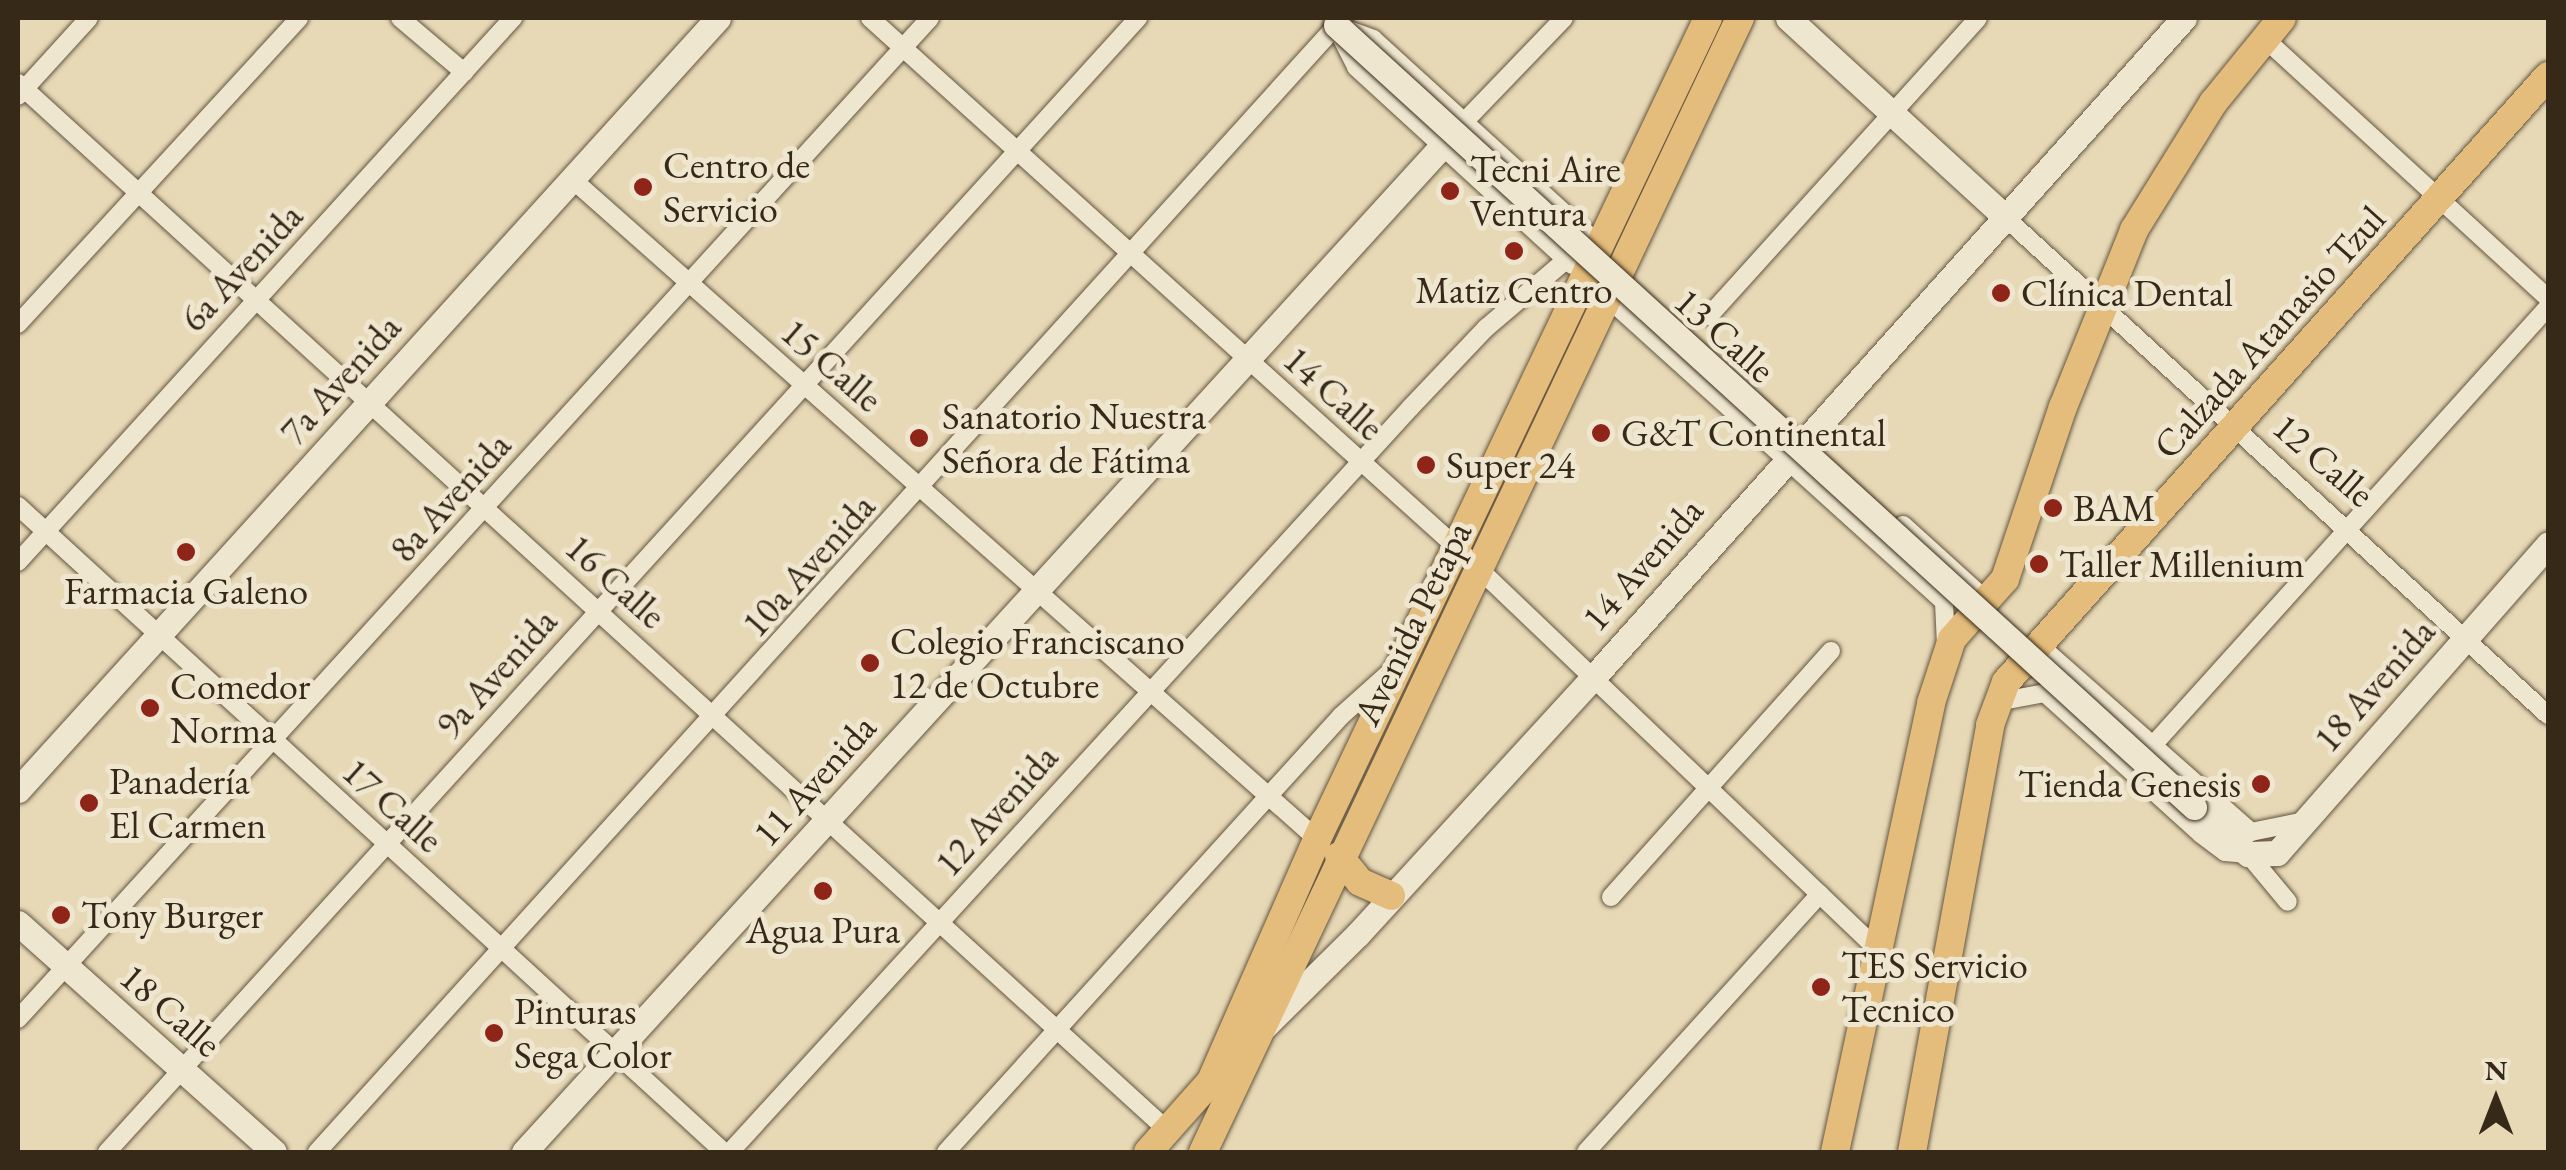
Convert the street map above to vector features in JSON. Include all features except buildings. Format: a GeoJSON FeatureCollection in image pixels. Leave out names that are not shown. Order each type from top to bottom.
{"type":"FeatureCollection","features":[{"type":"Feature","properties":{"kind":"main road","name":"7a Avenida"},"geometry":{"type":"LineString","coordinates":[[18,790],[718,18]]}},
{"type":"Feature","properties":{"kind":"main road","name":"Avenida Petapa"},"geometry":{"type":"LineString","coordinates":[[1204,1152],[1264,1027],[1328,848],[1403,661],[1575,269],[1598,244],[1708,18]]}},
{"type":"Feature","properties":{"kind":"main road","name":"Avenida Petapa"},"geometry":{"type":"LineString","coordinates":[[1211,1081],[1328,848],[1481,571],[1740,18]]}},
{"type":"Feature","properties":{"kind":"main road","name":"12 Calle"},"geometry":{"type":"LineString","coordinates":[[1788,18],[2007,219]]}},
{"type":"Feature","properties":{"kind":"main road","name":"14 Avenida"},"geometry":{"type":"LineString","coordinates":[[1148,1152],[1591,680],[1784,458],[2007,219],[2184,18]]}},
{"type":"Feature","properties":{"kind":"main road","name":"13 Calle"},"geometry":{"type":"LineString","coordinates":[[1335,20],[2248,854]]}},
{"type":"Feature","properties":{"kind":"main road"},"geometry":{"type":"LineString","coordinates":[[1835,1152],[1878,950],[1945,664],[1957,631],[1988,602],[2016,555],[2100,309],[2170,168],[2273,28]]}},
{"type":"Feature","properties":{"kind":"main road","name":"Calzada Atanasio Tzul"},"geometry":{"type":"LineString","coordinates":[[1912,1152],[1997,702],[2038,646],[2548,76]]}},
{"type":"Feature","properties":{"kind":"main road","name":"11 Avenida"},"geometry":{"type":"LineString","coordinates":[[524,1152],[1037,591],[1244,357],[1441,147]]}},
{"type":"Feature","properties":{"kind":"main road","name":"18 Avenida"},"geometry":{"type":"LineString","coordinates":[[2248,854],[2277,852],[2548,544]]}},
{"type":"Feature","properties":{"kind":"main road"},"geometry":{"type":"LineString","coordinates":[[1328,848],[1360,882],[1391,896]]}},
{"type":"Feature","properties":{"kind":"main road","name":"18 Calle"},"geometry":{"type":"LineString","coordinates":[[18,923],[274,1152]]}},
{"type":"Feature","properties":{"kind":"street"},"geometry":{"type":"LineString","coordinates":[[20,89],[88,18]]}},
{"type":"Feature","properties":{"kind":"street"},"geometry":{"type":"LineString","coordinates":[[18,324],[299,18]]}},
{"type":"Feature","properties":{"kind":"street"},"geometry":{"type":"LineString","coordinates":[[400,18],[464,72]]}},
{"type":"Feature","properties":{"kind":"street","name":"6a Avenida"},"geometry":{"type":"LineString","coordinates":[[18,562],[513,18]]}},
{"type":"Feature","properties":{"kind":"street","name":"14 Calle"},"geometry":{"type":"LineString","coordinates":[[870,18],[1456,547],[1878,950]]}},
{"type":"Feature","properties":{"kind":"street","name":"8a Avenida"},"geometry":{"type":"LineString","coordinates":[[18,1020],[930,18]]}},
{"type":"Feature","properties":{"kind":"street","name":"9a Avenida"},"geometry":{"type":"LineString","coordinates":[[107,1152],[802,383],[1138,18]]}},
{"type":"Feature","properties":{"kind":"street"},"geometry":{"type":"LineString","coordinates":[[1464,122],[1564,18]]}},
{"type":"Feature","properties":{"kind":"street"},"geometry":{"type":"LineString","coordinates":[[1709,316],[1978,18]]}},
{"type":"Feature","properties":{"kind":"street"},"geometry":{"type":"LineString","coordinates":[[1335,20],[1373,39],[1598,244]]}},
{"type":"Feature","properties":{"kind":"street"},"geometry":{"type":"LineString","coordinates":[[1335,20],[1356,67],[1575,269]]}},
{"type":"Feature","properties":{"kind":"street","name":"10a Avenida"},"geometry":{"type":"LineString","coordinates":[[317,1152],[1133,252],[1335,20]]}},
{"type":"Feature","properties":{"kind":"street"},"geometry":{"type":"LineString","coordinates":[[2273,28],[2548,298]]}},
{"type":"Feature","properties":{"kind":"street","name":"16 Calle"},"geometry":{"type":"LineString","coordinates":[[20,89],[942,919],[1167,1130]]}},
{"type":"Feature","properties":{"kind":"street","name":"15 Calle"},"geometry":{"type":"LineString","coordinates":[[572,179],[1328,848]]}},
{"type":"Feature","properties":{"kind":"street","name":"12 Calle"},"geometry":{"type":"LineString","coordinates":[[2007,219],[2232,430],[2349,531],[2548,714]]}},
{"type":"Feature","properties":{"kind":"street","name":"12 Avenida"},"geometry":{"type":"LineString","coordinates":[[727,1152],[1148,690],[1486,328],[1575,269]]}},
{"type":"Feature","properties":{"kind":"street"},"geometry":{"type":"LineString","coordinates":[[1621,273],[1988,602]]}},
{"type":"Feature","properties":{"kind":"street","name":"13 Calle"},"geometry":{"type":"LineString","coordinates":[[1609,300],[1944,602],[1945,664]]}},
{"type":"Feature","properties":{"kind":"street"},"geometry":{"type":"LineString","coordinates":[[2154,744],[2548,306]]}},
{"type":"Feature","properties":{"kind":"street","name":"17 Calle"},"geometry":{"type":"LineString","coordinates":[[18,506],[727,1152]]}},
{"type":"Feature","properties":{"kind":"street"},"geometry":{"type":"LineString","coordinates":[[2038,646],[2257,835],[2306,819]]}},
{"type":"Feature","properties":{"kind":"street"},"geometry":{"type":"LineString","coordinates":[[1612,897],[1830,651]]}},
{"type":"Feature","properties":{"kind":"street"},"geometry":{"type":"LineString","coordinates":[[946,1152],[1269,796],[1403,661]]}},
{"type":"Feature","properties":{"kind":"street","name":"13 Calle"},"geometry":{"type":"LineString","coordinates":[[1997,702],[2045,693],[2200,834],[2225,852],[2248,854],[2288,902]]}},
{"type":"Feature","properties":{"kind":"street"},"geometry":{"type":"LineString","coordinates":[[1586,1152],[1820,894]]}},
{"type":"Feature","properties":{"kind":"place","name":"Centro de Servicio"},"geometry":{"type":"Point","coordinates":[643,187]}},
{"type":"Feature","properties":{"kind":"place","name":"Tecni Aire Ventura"},"geometry":{"type":"Point","coordinates":[1450,191]}},
{"type":"Feature","properties":{"kind":"place","name":"Matiz Centro"},"geometry":{"type":"Point","coordinates":[1514,251]}},
{"type":"Feature","properties":{"kind":"place","name":"Clínica Dental"},"geometry":{"type":"Point","coordinates":[2001,293]}},
{"type":"Feature","properties":{"kind":"place","name":"G&T Continental"},"geometry":{"type":"Point","coordinates":[1601,433]}},
{"type":"Feature","properties":{"kind":"place","name":"Sanatorio Nuestra Señora de Fátima"},"geometry":{"type":"Point","coordinates":[919,438]}},
{"type":"Feature","properties":{"kind":"place","name":"Super 24"},"geometry":{"type":"Point","coordinates":[1426,465]}},
{"type":"Feature","properties":{"kind":"place","name":"BAM"},"geometry":{"type":"Point","coordinates":[2053,508]}},
{"type":"Feature","properties":{"kind":"place","name":"Farmacia Galeno"},"geometry":{"type":"Point","coordinates":[186,552]}},
{"type":"Feature","properties":{"kind":"place","name":"Taller Millenium"},"geometry":{"type":"Point","coordinates":[2039,564]}},
{"type":"Feature","properties":{"kind":"place","name":"Colegio Franciscano 12 de Octubre"},"geometry":{"type":"Point","coordinates":[870,663]}},
{"type":"Feature","properties":{"kind":"place","name":"Comedor Norma"},"geometry":{"type":"Point","coordinates":[150,708]}},
{"type":"Feature","properties":{"kind":"place","name":"Tienda Genesis"},"geometry":{"type":"Point","coordinates":[2261,784]}},
{"type":"Feature","properties":{"kind":"place","name":"Panadería El Carmen"},"geometry":{"type":"Point","coordinates":[89,803]}},
{"type":"Feature","properties":{"kind":"place","name":"Agua Pura"},"geometry":{"type":"Point","coordinates":[823,891]}},
{"type":"Feature","properties":{"kind":"place","name":"Tony Burger"},"geometry":{"type":"Point","coordinates":[61,915]}},
{"type":"Feature","properties":{"kind":"place","name":"TES Servicio Tecnico"},"geometry":{"type":"Point","coordinates":[1821,987]}},
{"type":"Feature","properties":{"kind":"place","name":"Pinturas Sega Color"},"geometry":{"type":"Point","coordinates":[494,1033]}}]}
